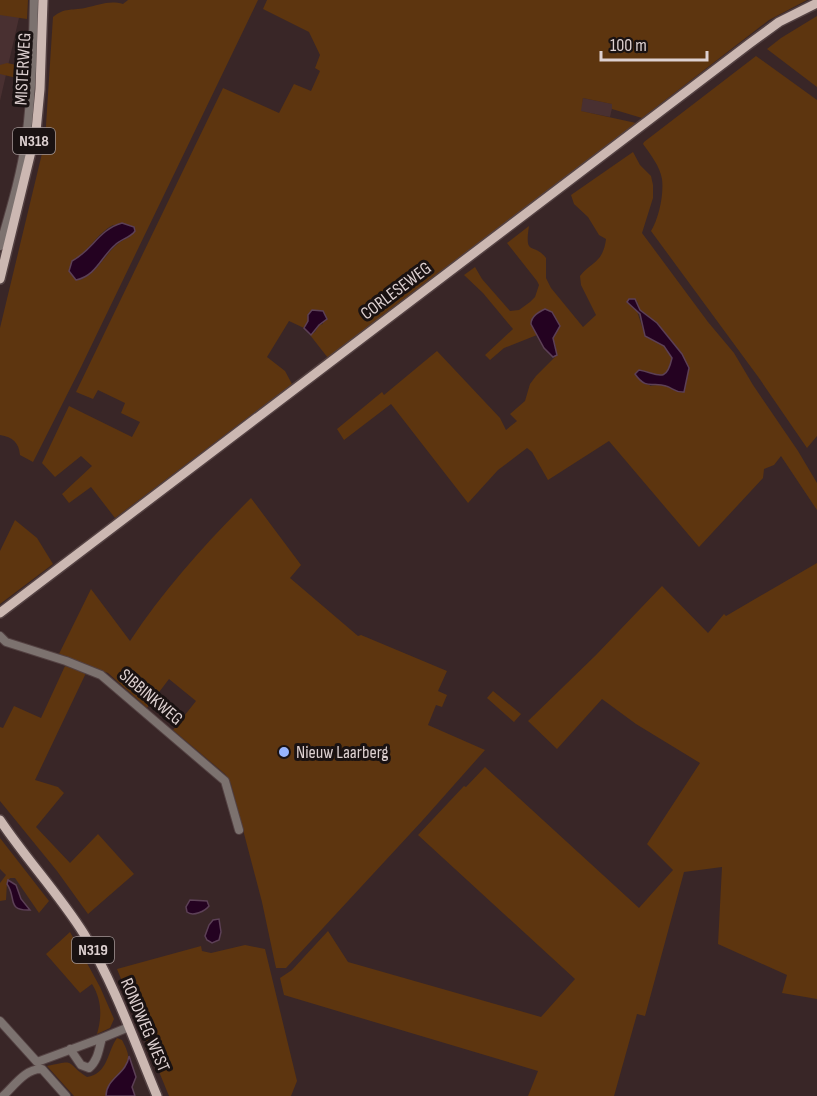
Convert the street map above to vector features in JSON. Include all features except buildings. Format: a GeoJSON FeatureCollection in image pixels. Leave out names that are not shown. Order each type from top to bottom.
{"type":"FeatureCollection","features":[{"type":"Feature","properties":{"kind":"main road","name":"MISTERWEG"},"geometry":{"type":"LineString","coordinates":[[0,279],[36,131],[43,0]]}},
{"type":"Feature","properties":{"kind":"main road","name":"CORLESEWEG"},"geometry":{"type":"LineString","coordinates":[[0,612],[748,44],[779,22],[817,3]]}},
{"type":"Feature","properties":{"kind":"main road","name":"RONDWEG WEST"},"geometry":{"type":"LineString","coordinates":[[0,820],[52,887],[107,976],[157,1096]]}},
{"type":"Feature","properties":{"kind":"street","name":"MISTERWEG"},"geometry":{"type":"LineString","coordinates":[[0,246],[26,140],[34,0]]}},
{"type":"Feature","properties":{"kind":"street","name":"SIBBINKWEG"},"geometry":{"type":"LineString","coordinates":[[0,636],[6,642],[101,675],[131,699],[225,781],[239,830]]}},
{"type":"Feature","properties":{"kind":"street"},"geometry":{"type":"LineString","coordinates":[[0,1021],[37,1062],[129,1027]]}},
{"type":"Feature","properties":{"kind":"street"},"geometry":{"type":"LineString","coordinates":[[70,1049],[81,1065],[89,1068],[93,1065],[102,1038]]}},
{"type":"Feature","properties":{"kind":"street"},"geometry":{"type":"LineString","coordinates":[[3,1096],[28,1071],[35,1069],[42,1069],[66,1096]]}},
{"type":"Feature","properties":{"kind":"shaded area"},"geometry":{"type":"Polygon","coordinates":[[[0,0],[23,0],[0,101],[0,0]]]}},
{"type":"Feature","properties":{"kind":"shaded area"},"geometry":{"type":"Polygon","coordinates":[[[0,0],[28,0],[27,19],[0,15],[0,0]]]}},
{"type":"Feature","properties":{"kind":"shaded area"},"geometry":{"type":"Polygon","coordinates":[[[128,0],[258,0],[33,462],[20,455],[15,441],[0,435],[0,328],[45,141],[53,17],[68,10],[109,3],[123,4],[128,0]],[[113,225],[72,261],[69,271],[80,280],[88,276],[116,246],[130,237],[113,225]]]}},
{"type":"Feature","properties":{"kind":"shaded area"},"geometry":{"type":"Polygon","coordinates":[[[267,0],[807,0],[769,20],[642,118],[612,109],[612,104],[583,98],[581,111],[636,123],[328,358],[310,335],[319,325],[323,324],[321,310],[312,310],[304,328],[289,321],[267,357],[285,371],[292,384],[115,518],[91,487],[69,503],[62,494],[92,466],[81,456],[55,477],[42,463],[69,406],[132,437],[140,422],[121,413],[125,403],[98,390],[93,399],[76,392],[223,88],[279,113],[294,84],[311,91],[320,71],[315,68],[320,55],[309,32],[263,9],[267,0]]]}},
{"type":"Feature","properties":{"kind":"shaded area"},"geometry":{"type":"Polygon","coordinates":[[[817,16],[817,87],[767,49],[817,16]]]}},
{"type":"Feature","properties":{"kind":"shaded area"},"geometry":{"type":"Polygon","coordinates":[[[756,56],[817,100],[817,436],[807,448],[759,378],[651,231],[660,206],[662,179],[644,142],[756,56]]]}},
{"type":"Feature","properties":{"kind":"shaded area"},"geometry":{"type":"Polygon","coordinates":[[[7,63],[26,67],[25,80],[0,74],[0,65],[7,63]]]}},
{"type":"Feature","properties":{"kind":"shaded area"},"geometry":{"type":"Polygon","coordinates":[[[583,98],[613,104],[610,117],[580,111],[583,98]]]}},
{"type":"Feature","properties":{"kind":"shaded area"},"geometry":{"type":"Polygon","coordinates":[[[633,152],[640,165],[651,176],[653,185],[653,198],[642,233],[734,353],[798,451],[817,483],[817,510],[781,456],[774,465],[764,469],[763,478],[699,547],[609,441],[548,480],[532,452],[527,448],[498,470],[468,503],[391,404],[344,440],[337,429],[382,392],[384,395],[437,351],[500,418],[506,430],[517,421],[510,414],[525,401],[530,384],[555,357],[556,348],[553,338],[558,330],[545,309],[535,315],[531,324],[537,335],[504,348],[490,360],[485,355],[513,329],[483,293],[464,275],[475,267],[482,279],[510,311],[519,310],[530,302],[535,297],[539,285],[507,243],[529,226],[529,246],[546,258],[546,278],[551,288],[583,327],[596,315],[581,285],[580,276],[600,257],[606,239],[599,235],[588,217],[574,204],[571,195],[633,152]],[[637,301],[637,311],[645,336],[664,346],[672,358],[663,375],[659,376],[644,371],[650,386],[663,384],[674,390],[688,373],[657,323],[640,310],[637,301]]]}},
{"type":"Feature","properties":{"kind":"shaded area"},"geometry":{"type":"Polygon","coordinates":[[[122,223],[134,227],[135,231],[115,245],[89,275],[76,280],[69,271],[72,261],[107,230],[122,223]]]}},
{"type":"Feature","properties":{"kind":"shaded area"},"geometry":{"type":"Polygon","coordinates":[[[629,299],[635,299],[640,310],[657,323],[682,354],[689,368],[684,392],[661,385],[646,384],[635,374],[639,370],[656,375],[664,374],[672,358],[664,346],[645,336],[640,314],[627,302],[629,299]]]}},
{"type":"Feature","properties":{"kind":"shaded area"},"geometry":{"type":"Polygon","coordinates":[[[545,309],[552,312],[560,326],[553,338],[557,355],[553,357],[544,348],[531,324],[534,317],[545,309]]]}},
{"type":"Feature","properties":{"kind":"shaded area"},"geometry":{"type":"Polygon","coordinates":[[[312,310],[323,311],[327,319],[311,335],[304,328],[312,310]]]}},
{"type":"Feature","properties":{"kind":"shaded area"},"geometry":{"type":"Polygon","coordinates":[[[251,498],[301,565],[290,578],[358,636],[361,635],[447,671],[438,691],[447,695],[442,707],[436,705],[428,725],[485,750],[286,968],[276,968],[262,902],[231,784],[225,774],[173,730],[196,701],[169,679],[147,708],[108,673],[58,656],[91,589],[130,641],[187,566],[251,498]]]}},
{"type":"Feature","properties":{"kind":"shaded area"},"geometry":{"type":"Polygon","coordinates":[[[15,520],[37,538],[53,564],[0,604],[0,551],[15,520]]]}},
{"type":"Feature","properties":{"kind":"shaded area"},"geometry":{"type":"Polygon","coordinates":[[[817,563],[817,999],[782,993],[787,975],[718,944],[722,867],[684,872],[645,1016],[637,1014],[614,1096],[528,1096],[538,1071],[284,995],[280,978],[292,970],[328,931],[348,962],[541,1017],[575,979],[418,835],[485,767],[639,908],[673,870],[647,844],[700,763],[636,724],[602,699],[557,749],[528,721],[662,586],[708,633],[724,614],[726,616],[817,563]]]}},
{"type":"Feature","properties":{"kind":"shaded area"},"geometry":{"type":"Polygon","coordinates":[[[65,666],[86,673],[35,780],[58,787],[64,793],[36,827],[70,863],[98,834],[134,874],[88,914],[57,871],[0,801],[0,727],[3,728],[14,706],[41,718],[65,666]]]}},
{"type":"Feature","properties":{"kind":"shaded area"},"geometry":{"type":"Polygon","coordinates":[[[493,691],[521,714],[514,722],[487,698],[493,691]]]}},
{"type":"Feature","properties":{"kind":"shaded area"},"geometry":{"type":"Polygon","coordinates":[[[0,838],[49,901],[39,913],[15,878],[10,878],[7,882],[6,900],[0,901],[0,883],[6,875],[0,869],[0,838]]]}},
{"type":"Feature","properties":{"kind":"shaded area"},"geometry":{"type":"Polygon","coordinates":[[[8,880],[16,885],[21,899],[30,910],[23,910],[15,906],[7,884],[8,880]]]}},
{"type":"Feature","properties":{"kind":"shaded area"},"geometry":{"type":"Polygon","coordinates":[[[190,900],[207,901],[209,906],[199,913],[192,914],[187,912],[186,907],[190,900]]]}},
{"type":"Feature","properties":{"kind":"shaded area"},"geometry":{"type":"Polygon","coordinates":[[[219,919],[221,932],[219,940],[212,943],[205,936],[213,920],[219,919]]]}},
{"type":"Feature","properties":{"kind":"shaded area"},"geometry":{"type":"Polygon","coordinates":[[[70,932],[100,987],[114,1019],[110,1028],[97,1034],[100,1009],[98,996],[92,984],[80,993],[46,954],[70,932]]]}},
{"type":"Feature","properties":{"kind":"shaded area"},"geometry":{"type":"Polygon","coordinates":[[[245,945],[265,949],[297,1081],[291,1096],[169,1096],[117,969],[201,946],[202,951],[211,953],[245,945]]]}},
{"type":"Feature","properties":{"kind":"shaded area"},"geometry":{"type":"Polygon","coordinates":[[[117,1038],[122,1040],[127,1052],[127,1065],[109,1085],[106,1096],[74,1096],[47,1066],[67,1062],[87,1077],[94,1075],[103,1067],[117,1038]]]}},
{"type":"Feature","properties":{"kind":"shaded area"},"geometry":{"type":"Polygon","coordinates":[[[129,1056],[136,1077],[132,1087],[135,1096],[106,1096],[109,1085],[125,1067],[129,1056]]]}},
{"type":"Feature","properties":{"kind":"place","name":"Nieuw Laarberg"},"geometry":{"type":"Point","coordinates":[284,752]}}]}
